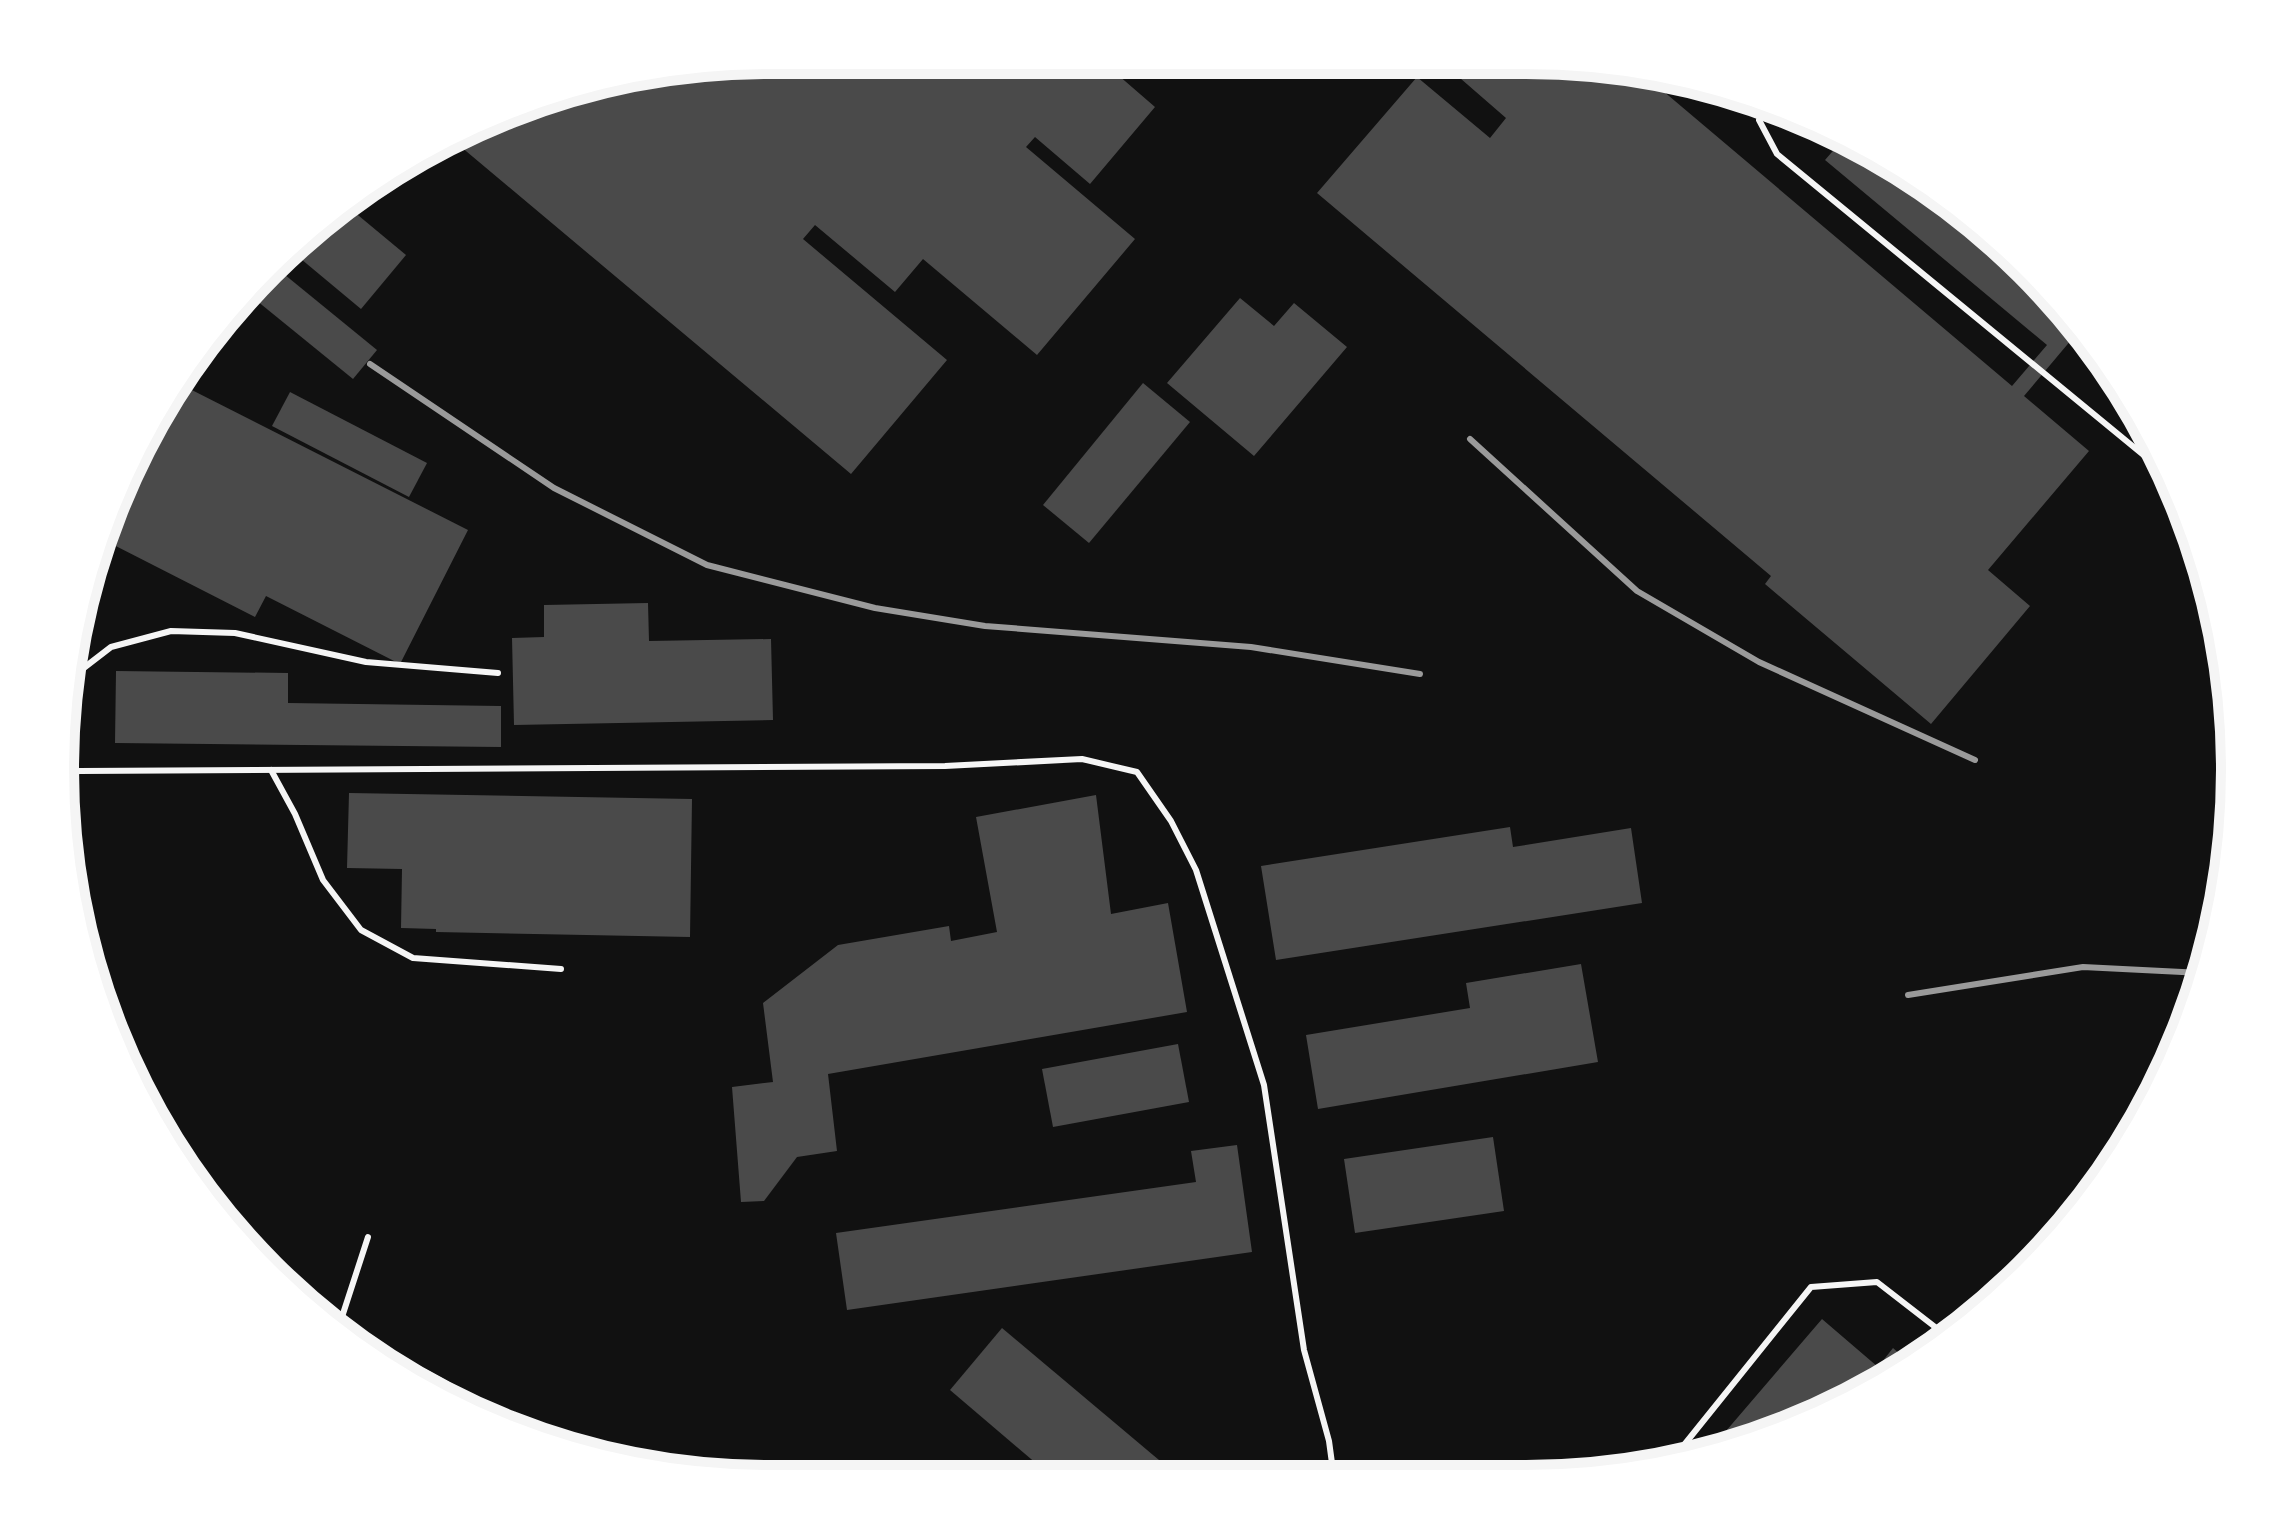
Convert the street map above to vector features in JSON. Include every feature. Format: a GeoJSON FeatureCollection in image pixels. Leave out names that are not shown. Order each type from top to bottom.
{"type":"FeatureCollection","features":[{"type":"Feature","properties":{"kind":"lane"},"geometry":{"type":"LineString","coordinates":[[1762,116],[1759,120],[1777,154],[2147,458]]}},
{"type":"Feature","properties":{"kind":"lane"},"geometry":{"type":"LineString","coordinates":[[81,670],[111,647],[171,631],[235,633],[366,662],[498,673]]}},
{"type":"Feature","properties":{"kind":"lane"},"geometry":{"type":"LineString","coordinates":[[74,772],[945,766],[1082,759],[1137,772],[1171,821],[1196,870],[1264,1085],[1304,1350],[1329,1441],[1332,1465]]}},
{"type":"Feature","properties":{"kind":"lane"},"geometry":{"type":"LineString","coordinates":[[271,770],[295,814],[323,880],[361,930],[413,958],[561,969]]}},
{"type":"Feature","properties":{"kind":"lane"},"geometry":{"type":"LineString","coordinates":[[342,1318],[368,1237]]}},
{"type":"Feature","properties":{"kind":"lane"},"geometry":{"type":"LineString","coordinates":[[1684,1445],[1811,1287],[1877,1282],[1938,1329]]}},
{"type":"Feature","properties":{"kind":"lane"},"geometry":{"type":"LineString","coordinates":[[405,1362],[469,1396]]}},
{"type":"Feature","properties":{"kind":"building"},"geometry":{"type":"Polygon","coordinates":[[[1117,74],[1155,107],[1090,184],[1035,137],[1026,147],[1135,239],[1037,355],[923,259],[895,292],[815,225],[803,239],[947,360],[851,474],[461,147],[503,127],[589,98],[634,87],[724,75],[1117,74]]]}},
{"type":"Feature","properties":{"kind":"building"},"geometry":{"type":"Polygon","coordinates":[[[1455,74],[1571,75],[1658,86],[2012,386],[2047,345],[1825,160],[1836,148],[1912,191],[1949,218],[2017,278],[2072,339],[2024,396],[2089,451],[1988,570],[2030,606],[1931,724],[1765,584],[1771,576],[1317,193],[1417,77],[1490,138],[1506,118],[1455,74]]]}},
{"type":"Feature","properties":{"kind":"building"},"geometry":{"type":"Polygon","coordinates":[[[354,212],[406,255],[361,309],[300,258],[354,212]]]}},
{"type":"Feature","properties":{"kind":"building"},"geometry":{"type":"Polygon","coordinates":[[[283,273],[377,350],[353,379],[257,301],[283,273]]]}},
{"type":"Feature","properties":{"kind":"building"},"geometry":{"type":"Polygon","coordinates":[[[1240,298],[1274,326],[1294,303],[1347,347],[1254,456],[1167,383],[1240,298]]]}},
{"type":"Feature","properties":{"kind":"building"},"geometry":{"type":"Polygon","coordinates":[[[1143,383],[1190,422],[1089,543],[1043,505],[1143,383]]]}},
{"type":"Feature","properties":{"kind":"building"},"geometry":{"type":"Polygon","coordinates":[[[188,388],[468,530],[400,664],[266,596],[255,617],[112,544],[146,462],[188,388]]]}},
{"type":"Feature","properties":{"kind":"building"},"geometry":{"type":"Polygon","coordinates":[[[290,392],[427,463],[409,497],[272,426],[290,392]]]}},
{"type":"Feature","properties":{"kind":"building"},"geometry":{"type":"Polygon","coordinates":[[[648,603],[649,641],[771,639],[773,720],[514,725],[512,638],[544,637],[544,605],[648,603]]]}},
{"type":"Feature","properties":{"kind":"building"},"geometry":{"type":"Polygon","coordinates":[[[116,671],[288,673],[288,703],[501,706],[501,747],[115,743],[116,671]]]}},
{"type":"Feature","properties":{"kind":"building"},"geometry":{"type":"Polygon","coordinates":[[[349,793],[692,799],[690,937],[436,932],[436,929],[401,928],[402,869],[347,868],[349,793]]]}},
{"type":"Feature","properties":{"kind":"building"},"geometry":{"type":"Polygon","coordinates":[[[1096,795],[1111,914],[1168,903],[1187,1012],[828,1074],[837,1151],[797,1157],[764,1201],[741,1202],[732,1087],[773,1082],[763,1003],[838,945],[949,926],[951,941],[997,932],[976,817],[1096,795]]]}},
{"type":"Feature","properties":{"kind":"building"},"geometry":{"type":"Polygon","coordinates":[[[1510,827],[1513,847],[1631,828],[1642,903],[1276,960],[1261,866],[1510,827]]]}},
{"type":"Feature","properties":{"kind":"building"},"geometry":{"type":"Polygon","coordinates":[[[1581,964],[1598,1062],[1318,1109],[1306,1035],[1470,1008],[1466,983],[1581,964]]]}},
{"type":"Feature","properties":{"kind":"building"},"geometry":{"type":"Polygon","coordinates":[[[1178,1044],[1189,1102],[1053,1127],[1042,1069],[1178,1044]]]}},
{"type":"Feature","properties":{"kind":"building"},"geometry":{"type":"Polygon","coordinates":[[[1493,1137],[1504,1211],[1355,1233],[1344,1159],[1493,1137]]]}},
{"type":"Feature","properties":{"kind":"building"},"geometry":{"type":"Polygon","coordinates":[[[1237,1145],[1252,1252],[847,1310],[836,1233],[1196,1182],[1191,1151],[1237,1145]]]}},
{"type":"Feature","properties":{"kind":"building"},"geometry":{"type":"Polygon","coordinates":[[[1822,1319],[1878,1367],[1893,1348],[1901,1355],[1833,1393],[1792,1412],[1721,1436],[1822,1319]]]}},
{"type":"Feature","properties":{"kind":"building"},"geometry":{"type":"Polygon","coordinates":[[[1002,1328],[1165,1465],[1038,1465],[950,1390],[1002,1328]]]}},
{"type":"Feature","properties":{"kind":"railway"},"geometry":{"type":"LineString","coordinates":[[370,364],[554,488],[707,565],[875,608],[985,626],[1251,647],[1420,674]]}},
{"type":"Feature","properties":{"kind":"railway"},"geometry":{"type":"LineString","coordinates":[[1470,439],[1637,591],[1759,662],[1975,760]]}},
{"type":"Feature","properties":{"kind":"railway"},"geometry":{"type":"LineString","coordinates":[[1908,995],[2083,967],[2190,972]]}}]}
